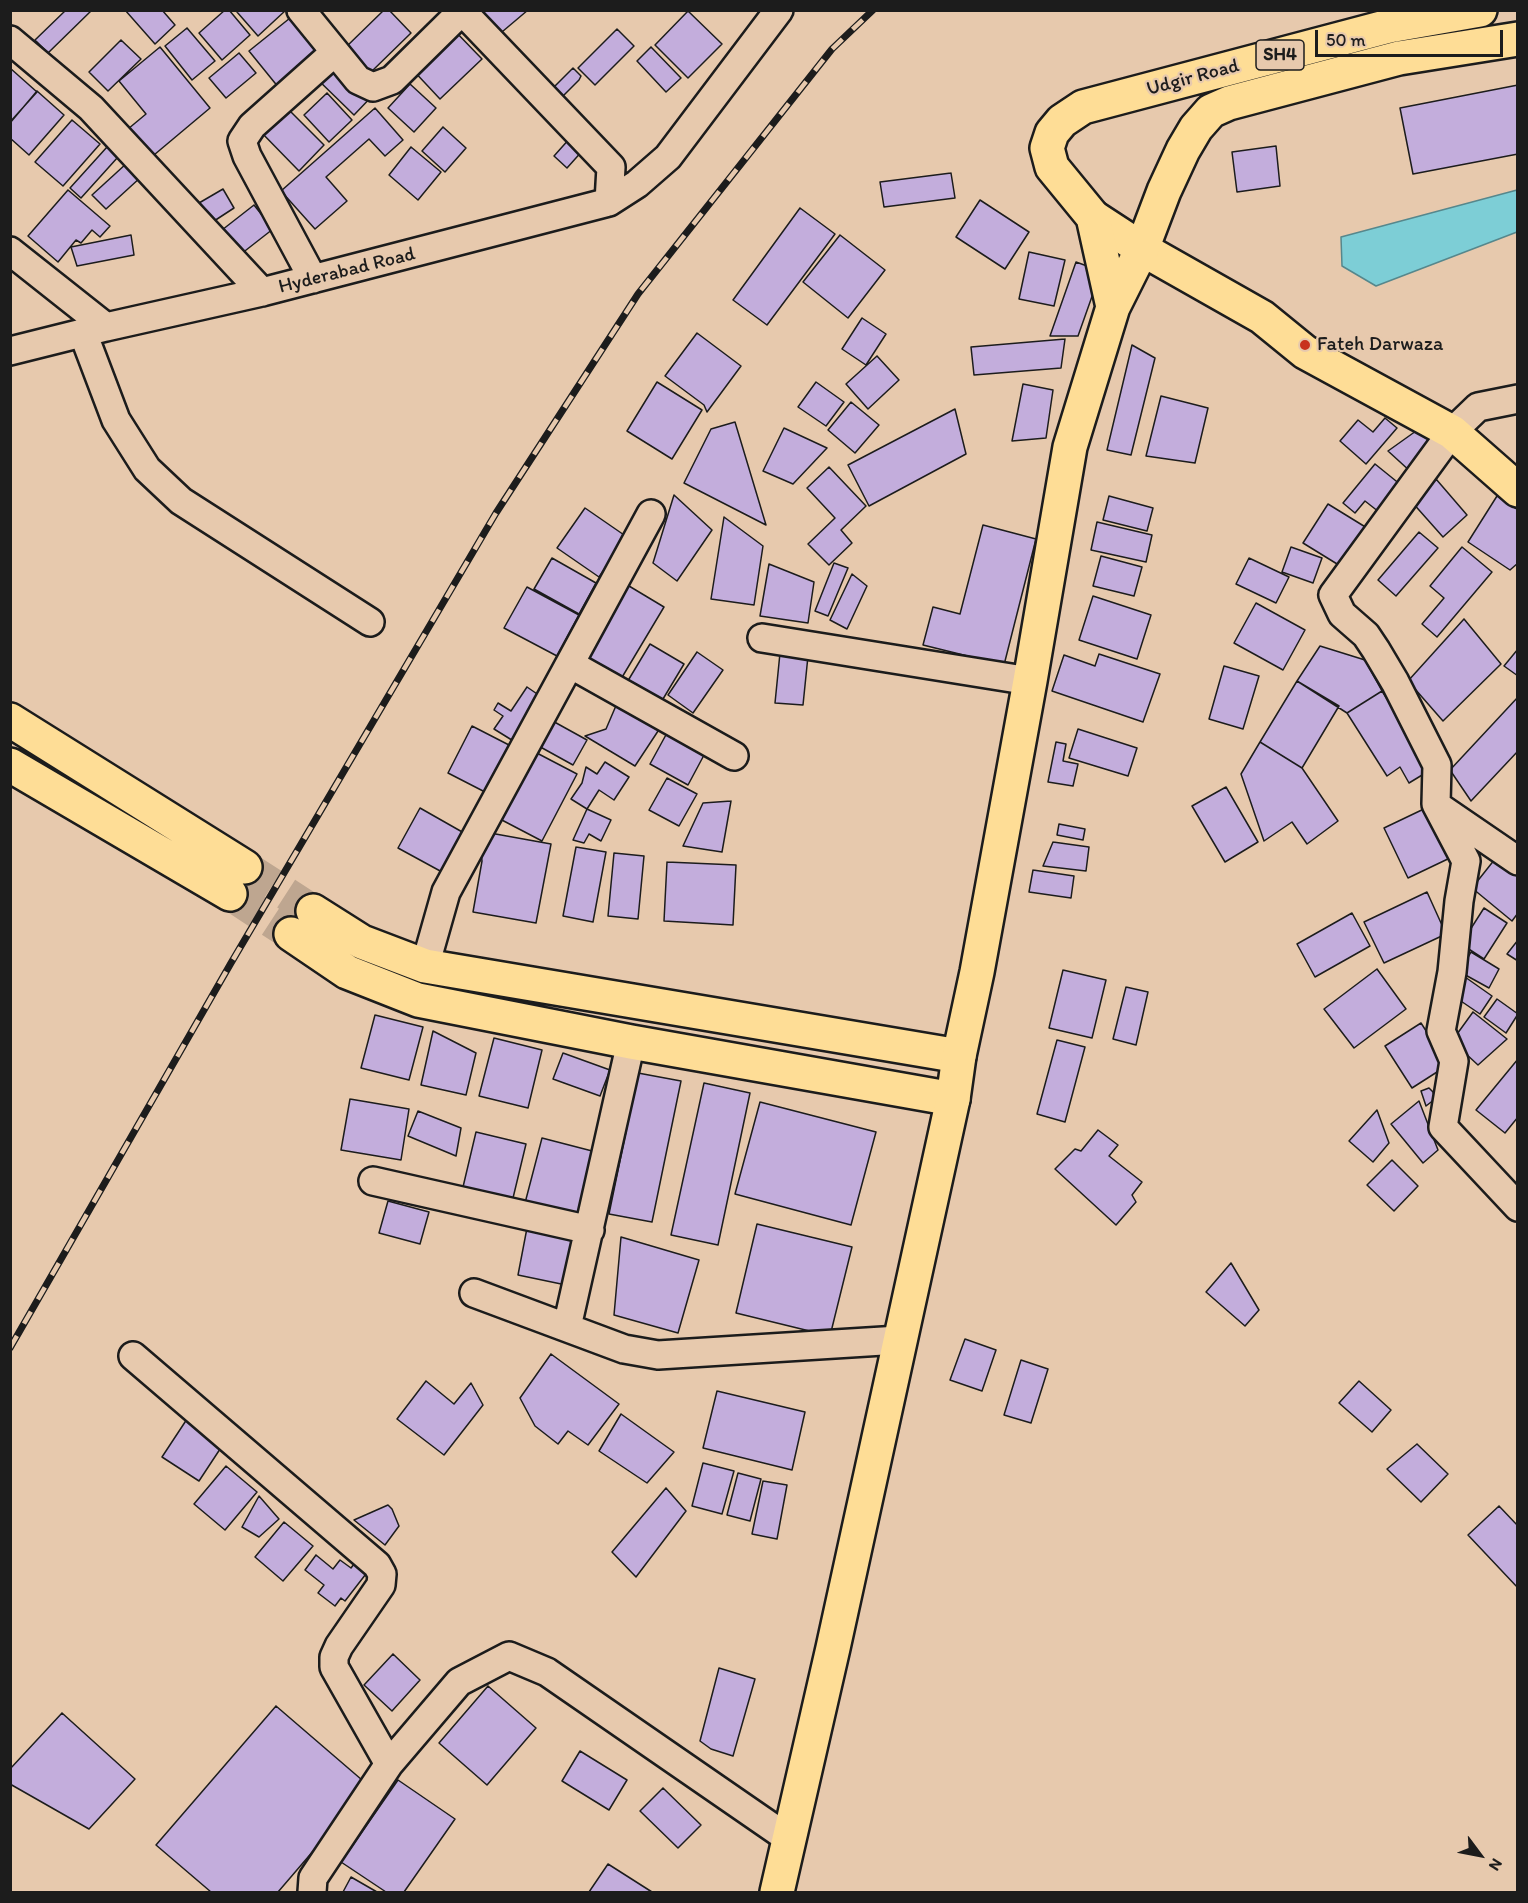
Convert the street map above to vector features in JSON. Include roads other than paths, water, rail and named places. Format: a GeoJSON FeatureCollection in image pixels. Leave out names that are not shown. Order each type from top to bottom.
{"type":"FeatureCollection","features":[{"type":"Feature","properties":{"kind":"main road","name":"Udgir Road"},"geometry":{"type":"LineString","coordinates":[[1093,218],[1052,167],[1047,148],[1052,133],[1057,127],[1083,107],[1389,26],[1480,10]]}},
{"type":"Feature","properties":{"kind":"main road","name":"Udgir Road"},"geometry":{"type":"LineString","coordinates":[[777,1893],[833,1648],[952,1099],[1030,681],[1070,447],[1113,308],[1142,249],[1164,191],[1196,128],[1210,111],[1229,103],[1399,58],[1518,39]]}},
{"type":"Feature","properties":{"kind":"main road"},"geometry":{"type":"LineString","coordinates":[[1093,218],[1142,249],[1262,317],[1305,352],[1452,432],[1518,490]]}},
{"type":"Feature","properties":{"kind":"main road"},"geometry":{"type":"LineString","coordinates":[[1093,218],[1113,308]]}},
{"type":"Feature","properties":{"kind":"main road"},"geometry":{"type":"LineString","coordinates":[[10,720],[238,881],[10,765]]}},
{"type":"Feature","properties":{"kind":"main road"},"geometry":{"type":"LineString","coordinates":[[952,1099],[631,1042],[418,1000],[347,972],[302,922],[425,966],[959,1056]]}},
{"type":"Feature","properties":{"kind":"street"},"geometry":{"type":"LineString","coordinates":[[301,10],[358,80],[373,87],[392,80],[461,11],[611,167],[609,202]]}},
{"type":"Feature","properties":{"kind":"street","name":"Hyderabad Road"},"geometry":{"type":"LineString","coordinates":[[10,351],[262,292],[609,202],[637,184],[669,157],[779,10]]}},
{"type":"Feature","properties":{"kind":"street"},"geometry":{"type":"LineString","coordinates":[[10,40],[90,108],[262,292]]}},
{"type":"Feature","properties":{"kind":"street"},"geometry":{"type":"LineString","coordinates":[[313,279],[247,156],[242,141],[252,126],[335,52]]}},
{"type":"Feature","properties":{"kind":"street"},"geometry":{"type":"LineString","coordinates":[[10,251],[95,330],[116,420],[147,469],[181,501],[370,621]]}},
{"type":"Feature","properties":{"kind":"street"},"geometry":{"type":"LineString","coordinates":[[1518,399],[1478,407],[1452,432],[1333,595],[1342,614],[1366,634],[1395,681],[1437,765],[1436,804],[1466,861],[1442,1031],[1454,1061],[1443,1127],[1518,1207]]}},
{"type":"Feature","properties":{"kind":"street"},"geometry":{"type":"LineString","coordinates":[[425,966],[446,892],[651,514]]}},
{"type":"Feature","properties":{"kind":"street"},"geometry":{"type":"LineString","coordinates":[[762,639],[1030,681]]}},
{"type":"Feature","properties":{"kind":"street"},"geometry":{"type":"LineString","coordinates":[[570,664],[735,756]]}},
{"type":"Feature","properties":{"kind":"street"},"geometry":{"type":"LineString","coordinates":[[1436,804],[1518,861]]}},
{"type":"Feature","properties":{"kind":"street"},"geometry":{"type":"LineString","coordinates":[[567,1327],[631,1042]]}},
{"type":"Feature","properties":{"kind":"street"},"geometry":{"type":"LineString","coordinates":[[373,1181],[590,1230]]}},
{"type":"Feature","properties":{"kind":"street"},"geometry":{"type":"LineString","coordinates":[[474,1293],[624,1349],[658,1355],[899,1340]]}},
{"type":"Feature","properties":{"kind":"street"},"geometry":{"type":"LineString","coordinates":[[133,1356],[377,1565],[382,1575],[381,1585],[339,1646],[334,1657],[334,1668],[389,1764]]}},
{"type":"Feature","properties":{"kind":"street"},"geometry":{"type":"LineString","coordinates":[[312,1893],[313,1878],[389,1764],[459,1682],[508,1656],[547,1672],[789,1839]]}},
{"type":"Feature","properties":{"kind":"water"},"geometry":{"type":"Polygon","coordinates":[[[1517,190],[1517,232],[1376,286],[1342,266],[1341,237],[1517,190]]]}},
{"type":"Feature","properties":{"kind":"tunnel"},"geometry":{"type":"LineString","coordinates":[[245,867],[313,911]]}},
{"type":"Feature","properties":{"kind":"tunnel"},"geometry":{"type":"LineString","coordinates":[[230,894],[291,934]]}},
{"type":"Feature","properties":{"kind":"railway"},"geometry":{"type":"LineString","coordinates":[[10,1348],[231,963],[496,513],[638,294],[832,49],[873,10]]}},
{"type":"Feature","properties":{"kind":"place","name":"Fateh Darwaza"},"geometry":{"type":"Point","coordinates":[1305,345]}}]}
